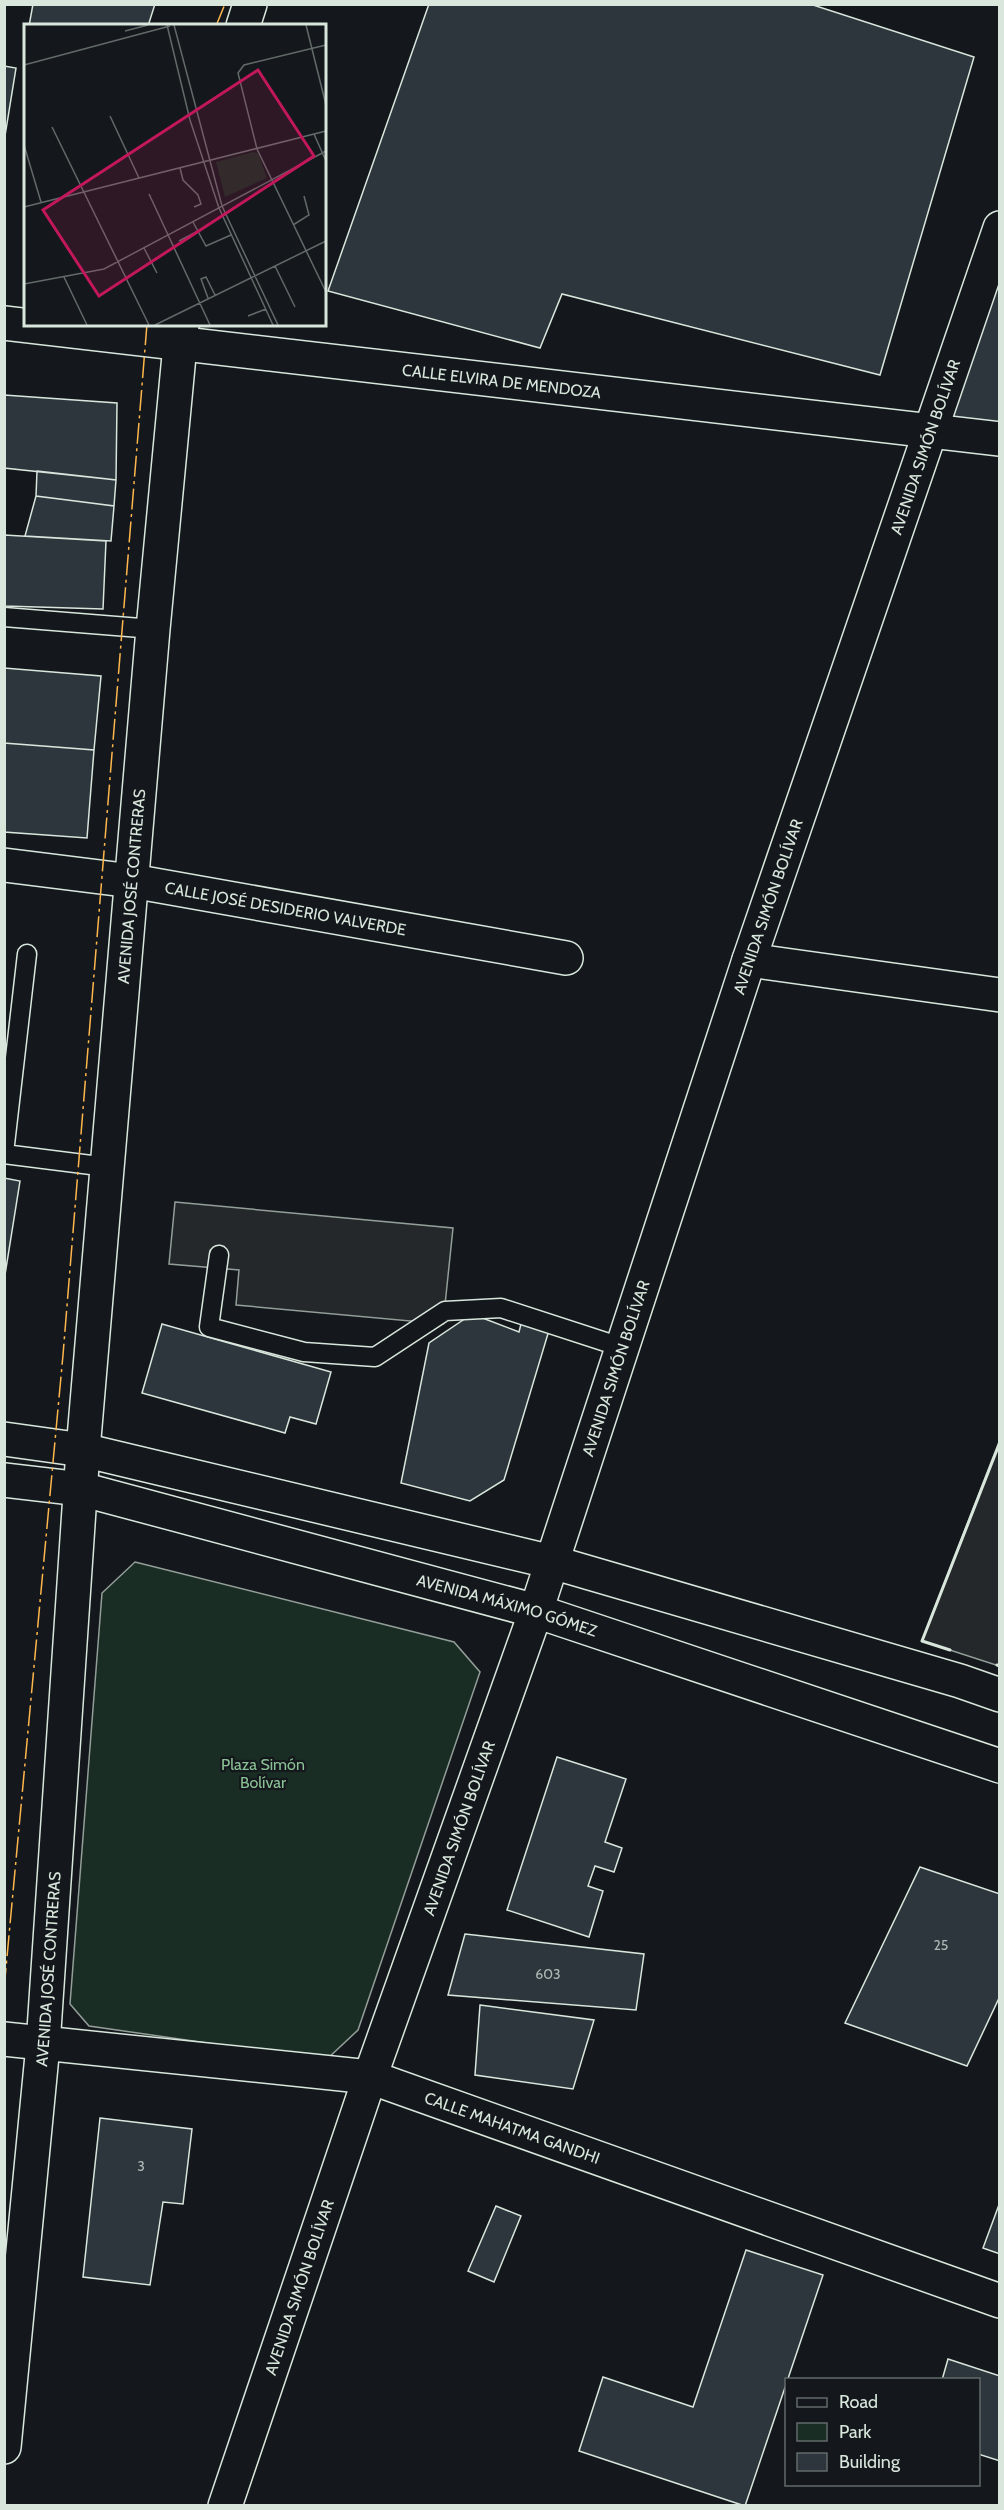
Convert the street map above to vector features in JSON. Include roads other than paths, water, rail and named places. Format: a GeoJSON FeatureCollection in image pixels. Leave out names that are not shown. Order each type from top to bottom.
{"type":"FeatureCollection","features":[{"type":"Feature","properties":{"kind":"main road"},"geometry":{"type":"LineString","coordinates":[[244,24],[250,4]]}},
{"type":"Feature","properties":{"kind":"main road","name":"AVENIDA SIMÓN BOLÍVAR"},"geometry":{"type":"LineString","coordinates":[[225,2505],[370,2077],[536,1611],[749,960],[999,228]]}},
{"type":"Feature","properties":{"kind":"main road","name":"CALLE ELVIRA DE MENDOZA"},"geometry":{"type":"LineString","coordinates":[[4,323],[24,324]]}},
{"type":"Feature","properties":{"kind":"main road","name":"CALLE ELVIRA DE MENDOZA"},"geometry":{"type":"LineString","coordinates":[[52,326],[181,334],[999,439]]}},
{"type":"Feature","properties":{"kind":"main road","name":"AVENIDA JOSÉ CONTRERAS"},"geometry":{"type":"LineString","coordinates":[[4,2447],[43,2045],[83,1449],[153,629],[181,334]]}},
{"type":"Feature","properties":{"kind":"main road","name":"CALLE JOSÉ DESIDERIO VALVERDE"},"geometry":{"type":"LineString","coordinates":[[4,865],[132,881],[566,958]]}},
{"type":"Feature","properties":{"kind":"main road"},"geometry":{"type":"LineString","coordinates":[[749,960],[999,995]]}},
{"type":"Feature","properties":{"kind":"main road"},"geometry":{"type":"LineString","coordinates":[[4,1439],[83,1449],[552,1562],[960,1681],[999,1695]]}},
{"type":"Feature","properties":{"kind":"main road","name":"AVENIDA MÁXIMO GÓMEZ"},"geometry":{"type":"LineString","coordinates":[[4,1480],[81,1489],[536,1611],[999,1766]]}},
{"type":"Feature","properties":{"kind":"main road","name":"CALLE MAHATMA GANDHI"},"geometry":{"type":"LineString","coordinates":[[4,2039],[43,2045],[370,2077],[999,2301]]}},
{"type":"Feature","properties":{"kind":"lane"},"geometry":{"type":"LineString","coordinates":[[4,617],[153,629]]}},
{"type":"Feature","properties":{"kind":"lane"},"geometry":{"type":"LineString","coordinates":[[27,954],[4,1153],[107,1167]]}},
{"type":"Feature","properties":{"kind":"lane"},"geometry":{"type":"LineString","coordinates":[[219,1255],[209,1327],[304,1352],[375,1357],[445,1311],[501,1308],[621,1347]]}},
{"type":"Feature","properties":{"kind":"park label","name":"Plaza Simón Bolívar"},"geometry":{"type":"Point","coordinates":[263,1773]}}]}
